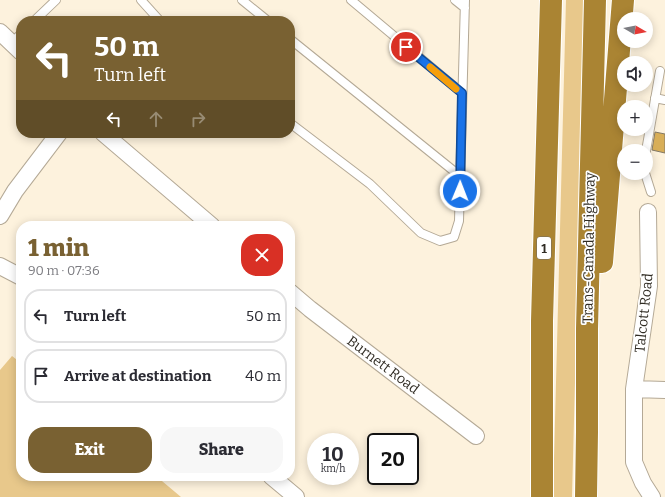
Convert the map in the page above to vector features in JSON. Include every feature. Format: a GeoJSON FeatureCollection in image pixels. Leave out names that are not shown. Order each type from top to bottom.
{"type":"FeatureCollection","features":[{"type":"Feature","properties":{"kind":"highway","name":"1"},"geometry":{"type":"LineString","coordinates":[[542,497],[543,314],[551,0]]}},
{"type":"Feature","properties":{"kind":"highway","name":"Trans-Canada Highway"},"geometry":{"type":"LineString","coordinates":[[586,497],[587,313],[595,0]]}},
{"type":"Feature","properties":{"kind":"highway"},"geometry":{"type":"LineString","coordinates":[[587,432],[598,328],[623,0]]}},
{"type":"Feature","properties":{"kind":"street"},"geometry":{"type":"LineString","coordinates":[[0,32],[16,42]]}},
{"type":"Feature","properties":{"kind":"street"},"geometry":{"type":"LineString","coordinates":[[0,216],[15,191],[55,138]]}},
{"type":"Feature","properties":{"kind":"street"},"geometry":{"type":"LineString","coordinates":[[109,138],[206,221]]}},
{"type":"Feature","properties":{"kind":"street","name":"Talcott Road"},"geometry":{"type":"LineString","coordinates":[[648,212],[649,286],[634,389],[634,462],[643,484],[652,497]]}},
{"type":"Feature","properties":{"kind":"street"},"geometry":{"type":"LineString","coordinates":[[0,266],[16,274]]}},
{"type":"Feature","properties":{"kind":"street","name":"Burnett Road"},"geometry":{"type":"LineString","coordinates":[[295,296],[476,436]]}},
{"type":"Feature","properties":{"kind":"street"},"geometry":{"type":"LineString","coordinates":[[634,389],[662,390]]}},
{"type":"Feature","properties":{"kind":"street"},"geometry":{"type":"LineString","coordinates":[[278,481],[296,497]]}},
{"type":"Feature","properties":{"kind":"lane"},"geometry":{"type":"LineString","coordinates":[[39,16],[56,0]]}},
{"type":"Feature","properties":{"kind":"lane"},"geometry":{"type":"LineString","coordinates":[[141,0],[155,16]]}},
{"type":"Feature","properties":{"kind":"lane"},"geometry":{"type":"LineString","coordinates":[[242,0],[262,16]]}},
{"type":"Feature","properties":{"kind":"lane"},"geometry":{"type":"LineString","coordinates":[[351,0],[462,93]]}},
{"type":"Feature","properties":{"kind":"lane"},"geometry":{"type":"LineString","coordinates":[[295,127],[370,184],[421,233],[440,241],[454,237],[459,221],[465,4],[455,0]]}},
{"type":"Feature","properties":{"kind":"lane"},"geometry":{"type":"LineString","coordinates":[[295,43],[460,176]]}},
{"type":"Feature","properties":{"kind":"lane"},"geometry":{"type":"LineString","coordinates":[[647,144],[660,71]]}},
{"type":"Feature","properties":{"kind":"lane"},"geometry":{"type":"LineString","coordinates":[[656,98],[665,100]]}},
{"type":"Feature","properties":{"kind":"lane"},"geometry":{"type":"LineString","coordinates":[[648,180],[652,192]]}},
{"type":"Feature","properties":{"kind":"shaded area"},"geometry":{"type":"Polygon","coordinates":[[[566,0],[585,0],[572,497],[553,497],[566,0]]]}},
{"type":"Feature","properties":{"kind":"shaded area"},"geometry":{"type":"Polygon","coordinates":[[[12,356],[16,359],[16,481],[162,481],[181,497],[0,497],[0,370],[12,356]]]}},
{"type":"Feature","properties":{"kind":"building"},"geometry":{"type":"Polygon","coordinates":[[[655,132],[665,134],[665,153],[653,150],[655,132]]]}},
{"type":"Feature","properties":{"kind":"slow traffic"},"geometry":{"type":"LineString","coordinates":[[430,67],[456,89]]}},
{"type":"Feature","properties":{"kind":"route"},"geometry":{"type":"LineString","coordinates":[[406,47],[462,93],[460,191]]}}]}
